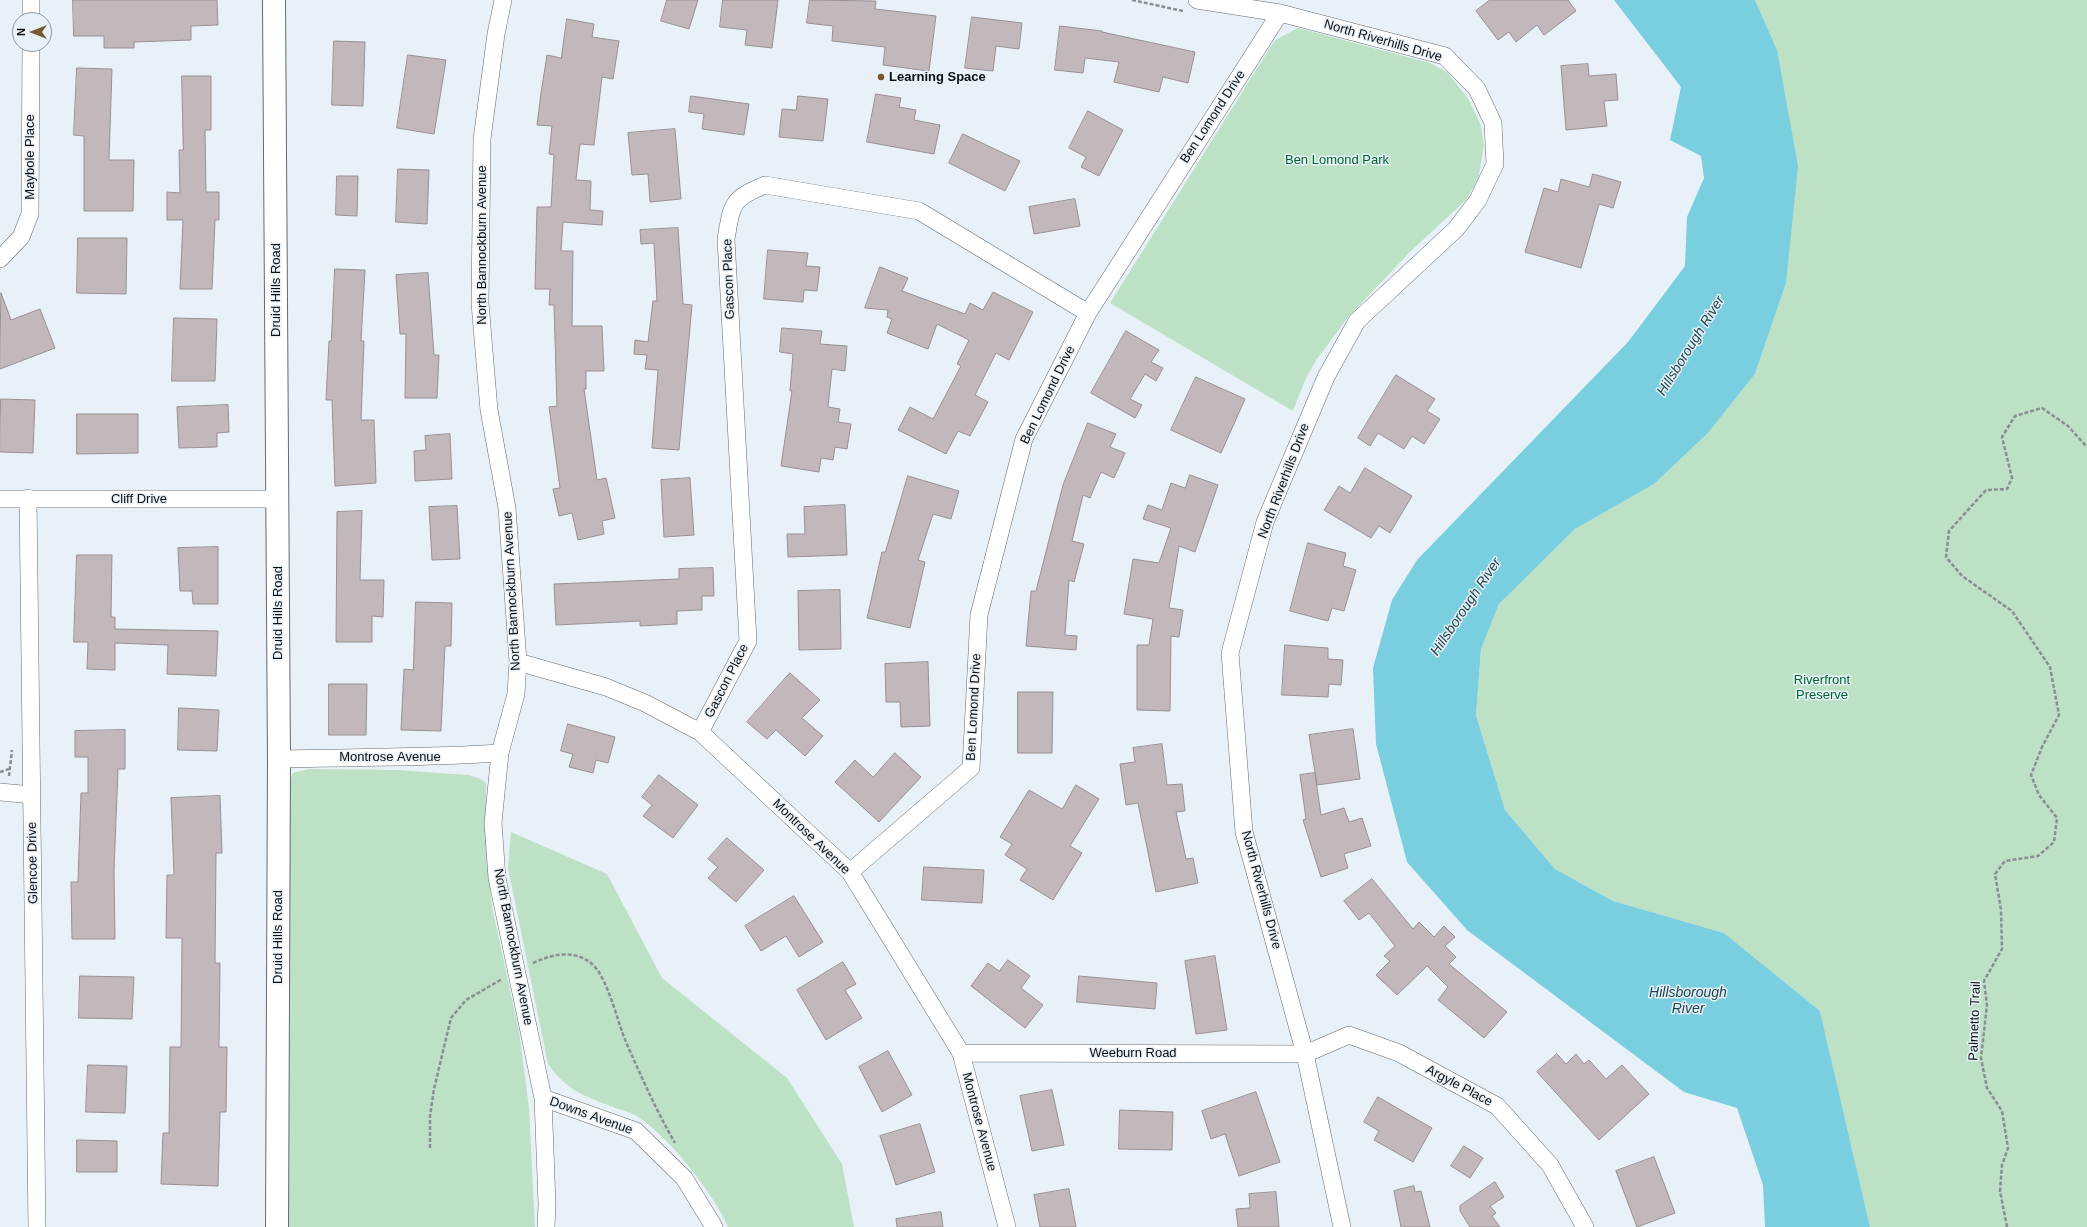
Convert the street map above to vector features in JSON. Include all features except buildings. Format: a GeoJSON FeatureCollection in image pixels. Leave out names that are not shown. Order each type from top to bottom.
{"type":"FeatureCollection","features":[{"type":"Feature","properties":{"kind":"street"},"geometry":{"type":"LineString","coordinates":[[31,0],[31,12]]}},
{"type":"Feature","properties":{"kind":"street","name":"Druid Hills Road"},"geometry":{"type":"LineString","coordinates":[[274,0],[279,759],[277,1227]]}},
{"type":"Feature","properties":{"kind":"street","name":"North Bannockburn Avenue"},"geometry":{"type":"LineString","coordinates":[[504,0],[496,34],[482,139],[480,303],[489,410],[507,508],[518,662],[516,694],[500,753],[493,823],[498,878],[543,1098],[547,1204],[546,1227]]}},
{"type":"Feature","properties":{"kind":"street","name":"North Riverhills Drive"},"geometry":{"type":"LineString","coordinates":[[1198,0],[1280,13],[1445,56],[1477,89],[1493,123],[1495,164],[1478,200],[1456,229],[1357,321],[1326,377],[1265,522],[1230,653],[1244,832],[1305,1054],[1342,1227]]}},
{"type":"Feature","properties":{"kind":"street","name":"Ben Lomond Drive"},"geometry":{"type":"LineString","coordinates":[[850,872],[970,768],[980,616],[1024,439],[1088,312],[1280,13]]}},
{"type":"Feature","properties":{"kind":"street","name":"Maybole Place"},"geometry":{"type":"LineString","coordinates":[[0,259],[21,237],[30,214],[31,52]]}},
{"type":"Feature","properties":{"kind":"street","name":"Gascon Place"},"geometry":{"type":"LineString","coordinates":[[700,732],[748,641],[726,239],[731,210],[744,194],[766,185],[919,211],[1088,312]]}},
{"type":"Feature","properties":{"kind":"street","name":"Glencoe Drive"},"geometry":{"type":"LineString","coordinates":[[28,498],[37,1227]]}},
{"type":"Feature","properties":{"kind":"street","name":"Cliff Drive"},"geometry":{"type":"LineString","coordinates":[[0,499],[277,500]]}},
{"type":"Feature","properties":{"kind":"street","name":"Montrose Avenue"},"geometry":{"type":"LineString","coordinates":[[518,662],[606,687],[645,703],[700,732],[850,872],[961,1053],[1007,1227]]}},
{"type":"Feature","properties":{"kind":"street","name":"Montrose Avenue"},"geometry":{"type":"LineString","coordinates":[[279,759],[371,757],[437,758],[500,753]]}},
{"type":"Feature","properties":{"kind":"street"},"geometry":{"type":"LineString","coordinates":[[0,792],[32,795]]}},
{"type":"Feature","properties":{"kind":"street","name":"Argyle Place"},"geometry":{"type":"LineString","coordinates":[[1305,1054],[1349,1035],[1399,1053],[1497,1106],[1550,1165],[1585,1227]]}},
{"type":"Feature","properties":{"kind":"street","name":"Weeburn Road"},"geometry":{"type":"LineString","coordinates":[[961,1053],[1305,1054]]}},
{"type":"Feature","properties":{"kind":"street","name":"Downs Avenue"},"geometry":{"type":"LineString","coordinates":[[543,1098],[636,1131],[684,1178],[714,1227]]}},
{"type":"Feature","properties":{"kind":"path","name":"Palmetto Trail"},"geometry":{"type":"LineString","coordinates":[[2007,1227],[2000,1191],[2002,1165],[2008,1148],[2002,1111],[1987,1088],[1981,1058],[1987,1005],[1984,981],[2002,949],[2001,910],[1995,874],[2005,862],[2038,856],[2054,842],[2058,818],[2039,795],[2031,775],[2042,747],[2059,715],[2050,667],[2021,624],[2012,612],[1962,576],[1946,557],[1949,531],[1986,490],[2007,489],[2012,478],[2002,437],[2015,416],[2042,408],[2068,426],[2087,447]]}},
{"type":"Feature","properties":{"kind":"path"},"geometry":{"type":"LineString","coordinates":[[0,772],[10,769]]}},
{"type":"Feature","properties":{"kind":"path"},"geometry":{"type":"LineString","coordinates":[[430,1148],[430,1116],[434,1089],[451,1018],[466,1000],[517,970],[547,956],[574,954],[593,964],[605,983],[626,1040],[660,1117],[676,1146]]}},
{"type":"Feature","properties":{"kind":"green space","name":"Riverfront Preserve"},"geometry":{"type":"Polygon","coordinates":[[[1755,0],[2087,0],[2087,1227],[1870,1227],[1820,1011],[1724,933],[1613,901],[1555,869],[1505,810],[1476,715],[1481,649],[1499,604],[1575,529],[1654,484],[1708,433],[1755,374],[1786,283],[1777,50],[1755,0]]]}},
{"type":"Feature","properties":{"kind":"green space","name":"Ben Lomond Park"},"geometry":{"type":"Polygon","coordinates":[[[1298,28],[1430,63],[1447,72],[1469,100],[1481,126],[1484,146],[1478,180],[1466,200],[1412,250],[1349,316],[1317,359],[1306,378],[1293,411],[1110,303],[1275,40],[1298,28]]]}},
{"type":"Feature","properties":{"kind":"green space"},"geometry":{"type":"Polygon","coordinates":[[[309,769],[397,770],[468,775],[479,778],[486,783],[486,850],[492,907],[519,1031],[529,1108],[535,1227],[287,1227],[287,787],[293,773],[309,769]]]}},
{"type":"Feature","properties":{"kind":"green space"},"geometry":{"type":"Polygon","coordinates":[[[511,832],[607,874],[662,978],[787,1078],[842,1164],[854,1227],[728,1227],[712,1198],[701,1182],[675,1150],[648,1124],[635,1115],[578,1092],[570,1087],[555,1073],[548,1064],[508,868],[511,832]]]}},
{"type":"Feature","properties":{"kind":"water","name":"Hillsborough River"},"geometry":{"type":"Polygon","coordinates":[[[1614,0],[1755,0],[1777,50],[1798,166],[1786,283],[1755,374],[1708,433],[1654,484],[1575,529],[1499,604],[1481,649],[1476,715],[1505,810],[1555,869],[1613,901],[1724,933],[1820,1011],[1870,1227],[1765,1227],[1763,1185],[1737,1108],[1684,1092],[1467,930],[1407,862],[1376,744],[1373,668],[1392,600],[1417,560],[1628,342],[1685,266],[1687,217],[1704,178],[1701,156],[1670,140],[1681,87],[1614,0]]]}},
{"type":"Feature","properties":{"kind":"place","name":"Learning Space"},"geometry":{"type":"Point","coordinates":[881,77]}}]}
